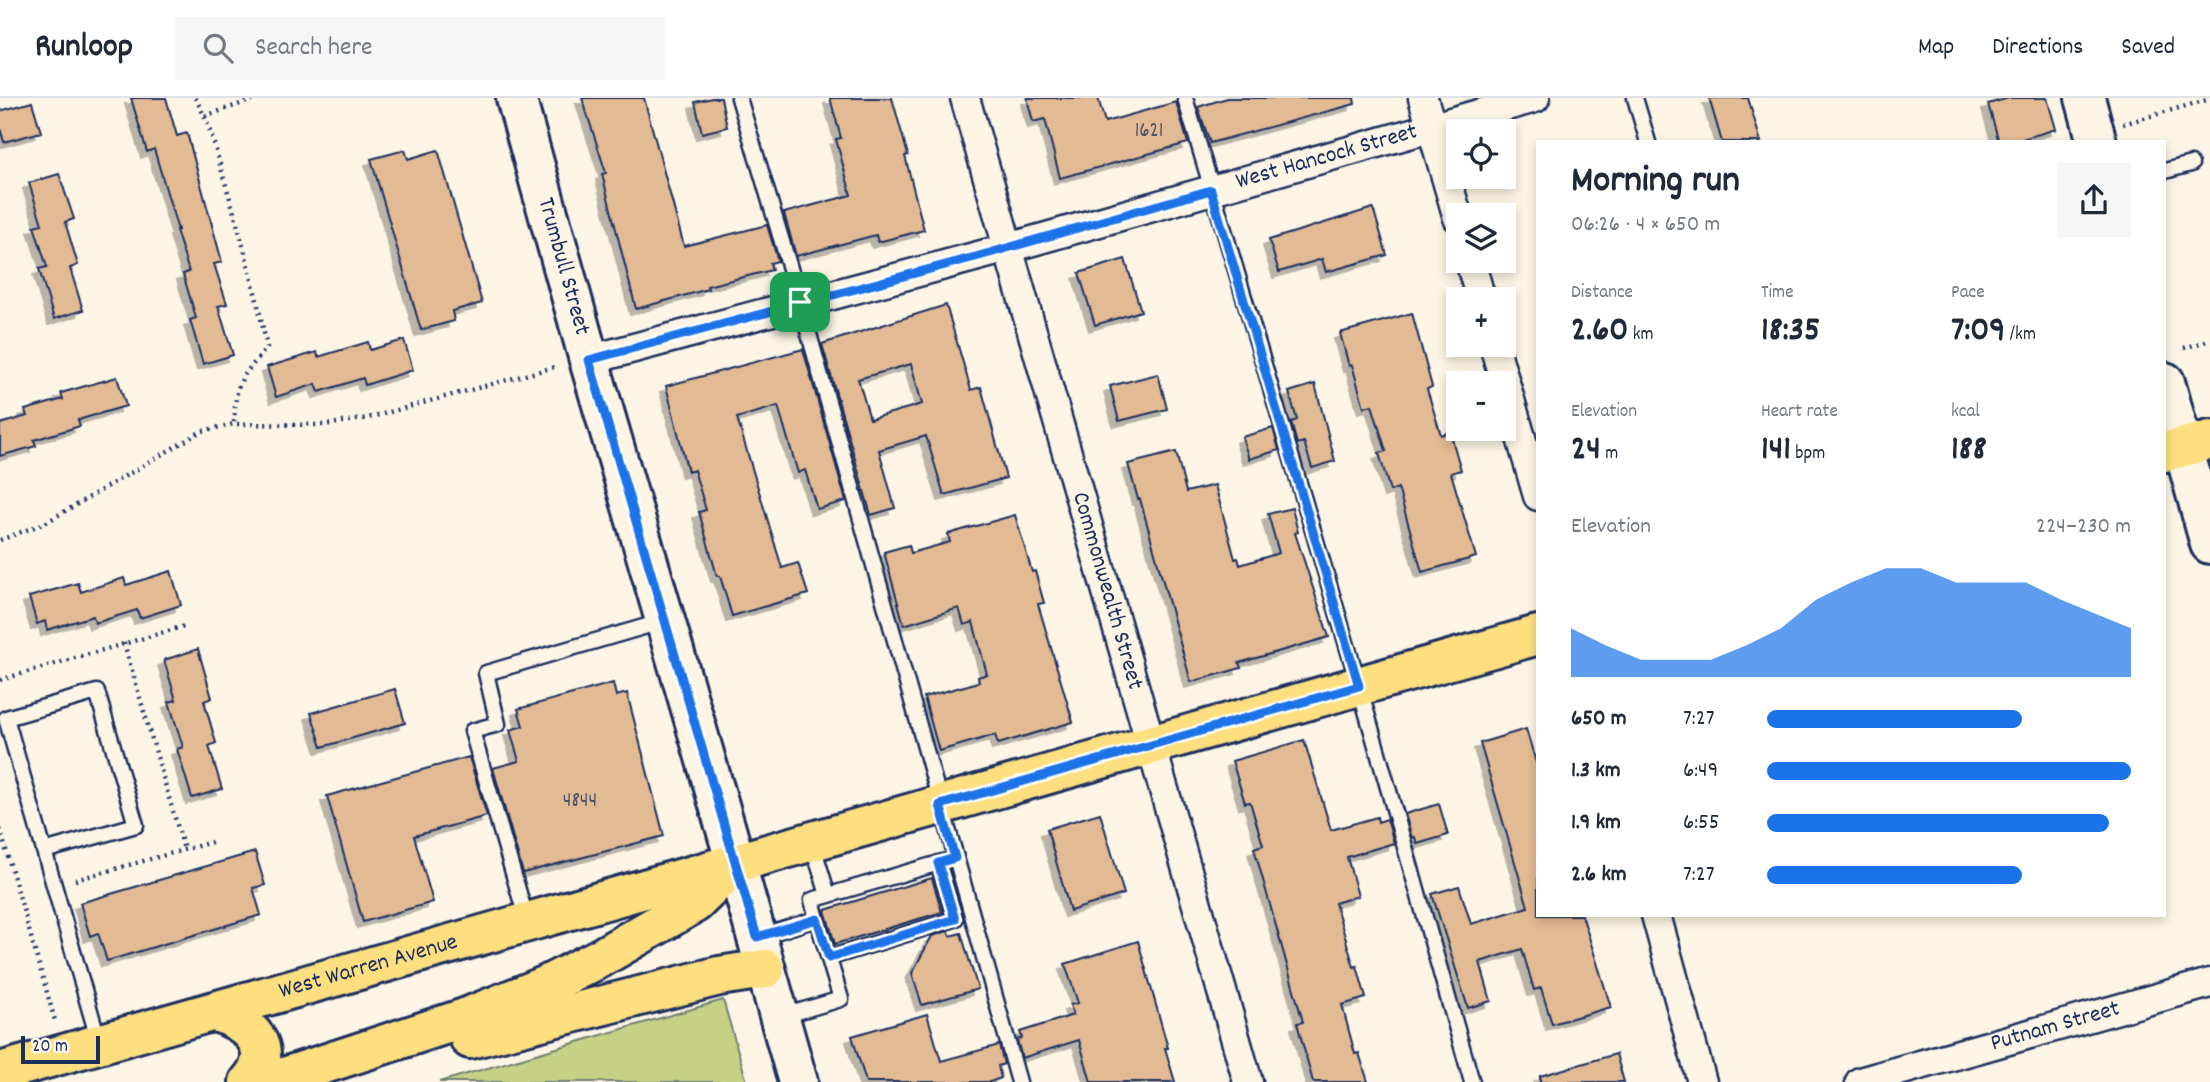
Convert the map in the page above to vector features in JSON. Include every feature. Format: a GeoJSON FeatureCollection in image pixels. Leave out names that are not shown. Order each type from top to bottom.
{"type":"FeatureCollection","features":[{"type":"Feature","properties":{"kind":"main road","name":"West Warren Avenue"},"geometry":{"type":"LineString","coordinates":[[0,1072],[1536,636]]}},
{"type":"Feature","properties":{"kind":"main road","name":"West Warren Avenue"},"geometry":{"type":"LineString","coordinates":[[264,1082],[478,1013],[545,986],[600,958],[695,903],[736,863]]}},
{"type":"Feature","properties":{"kind":"main road"},"geometry":{"type":"LineString","coordinates":[[215,1012],[233,1017],[253,1034],[259,1045],[261,1060],[258,1069],[264,1082],[298,1082],[719,976],[761,953]]}},
{"type":"Feature","properties":{"kind":"street","name":"Trumbull Street"},"geometry":{"type":"LineString","coordinates":[[516,98],[798,1082]]}},
{"type":"Feature","properties":{"kind":"street","name":"Commonwealth Street"},"geometry":{"type":"LineString","coordinates":[[965,98],[1248,1082]]}},
{"type":"Feature","properties":{"kind":"street"},"geometry":{"type":"LineString","coordinates":[[1423,98],[1454,203]]}},
{"type":"Feature","properties":{"kind":"street","name":"West Hancock Street"},"geometry":{"type":"LineString","coordinates":[[589,360],[1008,248],[1535,98]]}},
{"type":"Feature","properties":{"kind":"street"},"geometry":{"type":"LineString","coordinates":[[2085,98],[2109,133]]}},
{"type":"Feature","properties":{"kind":"street"},"geometry":{"type":"LineString","coordinates":[[1497,357],[1536,489]]}},
{"type":"Feature","properties":{"kind":"street"},"geometry":{"type":"LineString","coordinates":[[2166,386],[2186,446],[2210,544]]}},
{"type":"Feature","properties":{"kind":"street"},"geometry":{"type":"LineString","coordinates":[[1657,917],[1702,1082]]}},
{"type":"Feature","properties":{"kind":"street","name":"Putnam Street"},"geometry":{"type":"LineString","coordinates":[[1860,1082],[2210,983]]}},
{"type":"Feature","properties":{"kind":"lane"},"geometry":{"type":"LineString","coordinates":[[739,98],[800,302],[1019,1082]]}},
{"type":"Feature","properties":{"kind":"lane"},"geometry":{"type":"LineString","coordinates":[[1185,98],[1359,686],[1472,1082]]}},
{"type":"Feature","properties":{"kind":"lane"},"geometry":{"type":"LineString","coordinates":[[1635,98],[1647,140]]}},
{"type":"Feature","properties":{"kind":"lane"},"geometry":{"type":"LineString","coordinates":[[2166,171],[2191,164]]}},
{"type":"Feature","properties":{"kind":"lane"},"geometry":{"type":"LineString","coordinates":[[527,924],[472,732],[498,724],[486,673],[665,621]]}},
{"type":"Feature","properties":{"kind":"lane"},"geometry":{"type":"LineString","coordinates":[[44,851],[136,825],[97,692],[6,718],[99,1044]]}},
{"type":"Feature","properties":{"kind":"lane"},"geometry":{"type":"LineString","coordinates":[[811,842],[828,895]]}},
{"type":"Feature","properties":{"kind":"lane"},"geometry":{"type":"LineString","coordinates":[[779,1018],[841,999],[812,900],[828,895],[847,896],[874,889],[955,858]]}},
{"type":"Feature","properties":{"kind":"lane"},"geometry":{"type":"LineString","coordinates":[[829,958],[860,942],[917,925],[955,919],[938,863]]}},
{"type":"Feature","properties":{"kind":"lane"},"geometry":{"type":"LineString","coordinates":[[761,953],[817,919]]}},
{"type":"Feature","properties":{"kind":"path"},"geometry":{"type":"LineString","coordinates":[[195,98],[205,116],[236,219],[267,348],[240,379],[236,393],[234,424]]}},
{"type":"Feature","properties":{"kind":"path"},"geometry":{"type":"LineString","coordinates":[[205,116],[258,98]]}},
{"type":"Feature","properties":{"kind":"path"},"geometry":{"type":"LineString","coordinates":[[2109,133],[2210,99]]}},
{"type":"Feature","properties":{"kind":"path"},"geometry":{"type":"LineString","coordinates":[[2184,348],[2210,340]]}},
{"type":"Feature","properties":{"kind":"path"},"geometry":{"type":"LineString","coordinates":[[0,540],[45,523],[201,431],[234,424],[324,425],[368,418],[589,360]]}},
{"type":"Feature","properties":{"kind":"path"},"geometry":{"type":"LineString","coordinates":[[0,680],[186,626]]}},
{"type":"Feature","properties":{"kind":"path"},"geometry":{"type":"LineString","coordinates":[[124,643],[184,849]]}},
{"type":"Feature","properties":{"kind":"path"},"geometry":{"type":"LineString","coordinates":[[0,829],[57,1025]]}},
{"type":"Feature","properties":{"kind":"path"},"geometry":{"type":"LineString","coordinates":[[75,880],[212,842]]}},
{"type":"Feature","properties":{"kind":"green space"},"geometry":{"type":"Polygon","coordinates":[[[723,1000],[747,1082],[439,1082],[723,1000]]]}},
{"type":"Feature","properties":{"kind":"building"},"geometry":{"type":"Polygon","coordinates":[[[131,98],[166,98],[177,136],[187,133],[222,262],[214,264],[227,304],[218,306],[233,355],[203,364],[190,320],[196,318],[183,274],[189,272],[178,230],[154,149],[147,152],[131,98]]]}},
{"type":"Feature","properties":{"kind":"building"},"geometry":{"type":"Polygon","coordinates":[[[582,98],[644,98],[684,246],[767,225],[778,261],[770,263],[772,270],[707,286],[708,289],[636,309],[602,174],[606,173],[582,98]]]}},
{"type":"Feature","properties":{"kind":"building"},"geometry":{"type":"Polygon","coordinates":[[[721,98],[727,127],[702,133],[695,102],[721,98]]]}},
{"type":"Feature","properties":{"kind":"building"},"geometry":{"type":"Polygon","coordinates":[[[830,98],[892,98],[908,155],[905,156],[924,230],[878,242],[876,235],[796,256],[784,213],[851,195],[836,139],[841,138],[830,98]]]}},
{"type":"Feature","properties":{"kind":"building"},"geometry":{"type":"Polygon","coordinates":[[[1027,98],[1098,98],[1105,122],[1176,102],[1188,143],[1060,178],[1045,119],[1033,122],[1027,98]]]}},
{"type":"Feature","properties":{"kind":"building"},"geometry":{"type":"Polygon","coordinates":[[[1227,98],[1354,98],[1355,104],[1210,143],[1198,107],[1227,98]]]}},
{"type":"Feature","properties":{"kind":"building"},"geometry":{"type":"Polygon","coordinates":[[[1709,98],[1748,98],[1760,140],[1721,140],[1709,98]]]}},
{"type":"Feature","properties":{"kind":"building"},"geometry":{"type":"Polygon","coordinates":[[[2009,98],[2047,98],[2056,129],[2019,140],[1998,140],[1988,104],[2009,98]]]}},
{"type":"Feature","properties":{"kind":"building"},"geometry":{"type":"Polygon","coordinates":[[[32,102],[41,132],[4,142],[0,128],[0,111],[32,102]]]}},
{"type":"Feature","properties":{"kind":"building"},"geometry":{"type":"Polygon","coordinates":[[[405,150],[408,159],[438,150],[482,303],[452,311],[454,321],[421,330],[371,159],[405,150]]]}},
{"type":"Feature","properties":{"kind":"building"},"geometry":{"type":"Polygon","coordinates":[[[59,174],[74,219],[65,222],[78,265],[70,268],[83,310],[54,319],[39,269],[47,267],[34,226],[42,224],[29,183],[59,174]]]}},
{"type":"Feature","properties":{"kind":"building"},"geometry":{"type":"Polygon","coordinates":[[[1373,208],[1387,255],[1326,272],[1322,259],[1279,272],[1269,240],[1373,208]]]}},
{"type":"Feature","properties":{"kind":"building"},"geometry":{"type":"Polygon","coordinates":[[[1125,259],[1141,311],[1095,325],[1079,273],[1125,259]]]}},
{"type":"Feature","properties":{"kind":"building"},"geometry":{"type":"Polygon","coordinates":[[[946,305],[971,390],[981,387],[1006,478],[944,495],[926,436],[879,450],[895,508],[871,515],[822,344],[946,305]],[[911,364],[858,379],[870,419],[922,404],[911,364]]]}},
{"type":"Feature","properties":{"kind":"building"},"geometry":{"type":"Polygon","coordinates":[[[1412,313],[1432,387],[1427,389],[1441,435],[1446,433],[1446,441],[1453,441],[1461,470],[1451,473],[1476,557],[1422,572],[1398,488],[1390,491],[1379,453],[1386,451],[1372,405],[1364,407],[1340,333],[1412,313]]]}},
{"type":"Feature","properties":{"kind":"building"},"geometry":{"type":"Polygon","coordinates":[[[404,340],[413,370],[365,385],[363,378],[319,392],[316,384],[276,397],[267,367],[317,352],[318,357],[368,342],[370,350],[404,340]]]}},
{"type":"Feature","properties":{"kind":"building"},"geometry":{"type":"Polygon","coordinates":[[[803,349],[846,501],[817,509],[805,470],[798,473],[778,406],[737,418],[782,568],[798,563],[808,594],[732,616],[720,576],[717,576],[699,512],[706,510],[694,470],[688,472],[666,386],[803,349]]]}},
{"type":"Feature","properties":{"kind":"building"},"geometry":{"type":"Polygon","coordinates":[[[1158,374],[1167,409],[1119,421],[1110,386],[1158,374]]]}},
{"type":"Feature","properties":{"kind":"building"},"geometry":{"type":"Polygon","coordinates":[[[117,377],[126,406],[78,420],[80,426],[34,440],[36,446],[0,456],[0,424],[27,416],[25,410],[63,399],[61,393],[117,377]]]}},
{"type":"Feature","properties":{"kind":"building"},"geometry":{"type":"Polygon","coordinates":[[[1315,384],[1335,461],[1312,468],[1304,442],[1297,444],[1291,422],[1297,420],[1289,392],[1315,384]]]}},
{"type":"Feature","properties":{"kind":"building"},"geometry":{"type":"Polygon","coordinates":[[[1273,428],[1279,450],[1249,459],[1242,437],[1273,428]]]}},
{"type":"Feature","properties":{"kind":"building"},"geometry":{"type":"Polygon","coordinates":[[[1176,452],[1186,492],[1215,485],[1235,559],[1238,558],[1240,565],[1279,553],[1268,514],[1292,508],[1298,532],[1295,533],[1329,637],[1239,663],[1241,668],[1191,682],[1128,464],[1176,452]]]}},
{"type":"Feature","properties":{"kind":"building"},"geometry":{"type":"Polygon","coordinates":[[[1015,515],[1044,603],[1038,604],[1073,722],[998,744],[995,735],[939,751],[924,697],[979,682],[978,677],[987,674],[973,622],[964,625],[959,608],[904,625],[884,552],[909,545],[911,553],[950,542],[948,534],[1015,515]]]}},
{"type":"Feature","properties":{"kind":"building"},"geometry":{"type":"Polygon","coordinates":[[[171,571],[181,605],[140,618],[137,610],[95,623],[93,616],[47,630],[45,621],[37,624],[29,597],[78,583],[81,592],[124,578],[126,585],[171,571]]]}},
{"type":"Feature","properties":{"kind":"building"},"geometry":{"type":"Polygon","coordinates":[[[198,649],[212,698],[204,701],[216,743],[209,746],[222,789],[192,798],[177,749],[183,747],[169,702],[176,700],[164,660],[198,649]]]}},
{"type":"Feature","properties":{"kind":"building"},"geometry":{"type":"Polygon","coordinates":[[[613,683],[616,696],[627,693],[664,836],[523,873],[493,768],[519,761],[510,730],[523,726],[518,709],[613,683]]]}},
{"type":"Feature","properties":{"kind":"building"},"geometry":{"type":"Polygon","coordinates":[[[395,689],[405,723],[322,747],[311,713],[395,689]]]}},
{"type":"Feature","properties":{"kind":"building"},"geometry":{"type":"Polygon","coordinates":[[[1526,729],[1536,762],[1536,917],[1583,917],[1611,1007],[1552,1024],[1541,988],[1534,990],[1522,949],[1480,962],[1491,1001],[1468,1008],[1432,894],[1459,886],[1471,924],[1528,907],[1480,743],[1526,729]]]}},
{"type":"Feature","properties":{"kind":"building"},"geometry":{"type":"Polygon","coordinates":[[[1304,740],[1331,830],[1377,817],[1378,822],[1387,819],[1394,843],[1347,857],[1358,896],[1335,903],[1366,998],[1342,1005],[1355,1054],[1359,1053],[1368,1082],[1313,1082],[1297,1023],[1303,1022],[1254,848],[1263,845],[1250,802],[1245,803],[1232,761],[1304,740]]]}},
{"type":"Feature","properties":{"kind":"building"},"geometry":{"type":"Polygon","coordinates":[[[469,757],[487,816],[414,836],[433,902],[363,922],[327,796],[469,757]]]}},
{"type":"Feature","properties":{"kind":"building"},"geometry":{"type":"Polygon","coordinates":[[[1439,804],[1448,835],[1417,844],[1415,837],[1412,838],[1405,814],[1439,804]]]}},
{"type":"Feature","properties":{"kind":"building"},"geometry":{"type":"Polygon","coordinates":[[[1100,813],[1124,894],[1070,911],[1047,829],[1100,813]]]}},
{"type":"Feature","properties":{"kind":"building"},"geometry":{"type":"Polygon","coordinates":[[[255,852],[265,885],[253,888],[261,915],[107,961],[98,933],[90,936],[80,903],[255,852]]]}},
{"type":"Feature","properties":{"kind":"building"},"geometry":{"type":"Polygon","coordinates":[[[932,878],[942,912],[835,944],[825,910],[932,878]]]}},
{"type":"Feature","properties":{"kind":"building"},"geometry":{"type":"Polygon","coordinates":[[[948,931],[950,936],[961,933],[978,989],[922,1005],[912,973],[932,936],[948,931]]]}},
{"type":"Feature","properties":{"kind":"building"},"geometry":{"type":"Polygon","coordinates":[[[1138,941],[1175,1082],[1091,1082],[1079,1040],[1022,1058],[1017,1040],[1022,1038],[1020,1032],[1073,1015],[1070,1005],[1078,1003],[1065,964],[1138,941]]]}},
{"type":"Feature","properties":{"kind":"building"},"geometry":{"type":"Polygon","coordinates":[[[927,1014],[941,1061],[999,1045],[1004,1064],[998,1066],[1001,1078],[990,1082],[866,1082],[852,1036],[927,1014]]]}},
{"type":"Feature","properties":{"kind":"building"},"geometry":{"type":"Polygon","coordinates":[[[1616,1054],[1624,1082],[1540,1082],[1540,1076],[1616,1054]]]}},
{"type":"Feature","properties":{"kind":"route"},"geometry":{"type":"LineString","coordinates":[[1211,190],[1359,686],[940,805],[955,858],[938,863],[955,919],[829,958],[817,919],[757,937],[589,360],[800,302],[979,256],[1211,190]]}}]}
